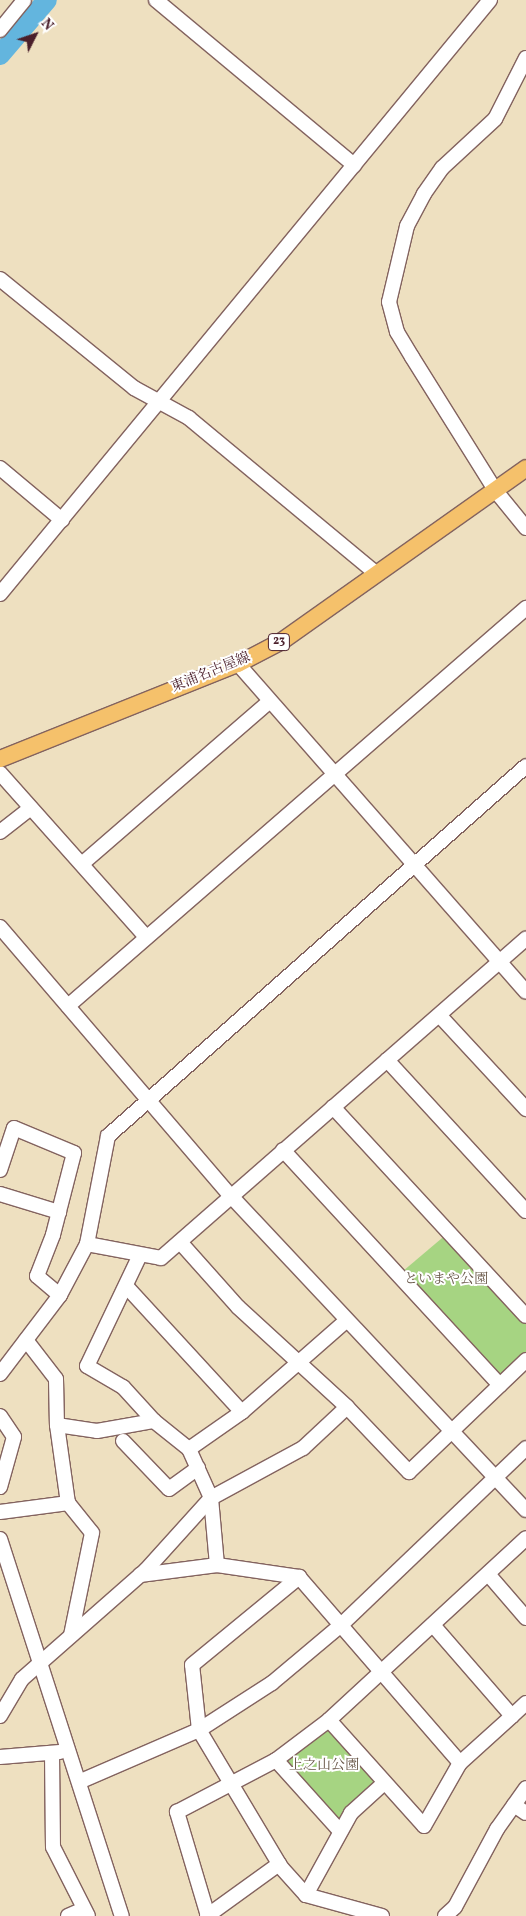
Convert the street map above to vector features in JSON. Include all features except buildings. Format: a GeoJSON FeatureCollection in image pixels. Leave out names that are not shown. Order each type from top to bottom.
{"type":"FeatureCollection","features":[{"type":"Feature","properties":{"kind":"main road","name":"東浦名古屋線"},"geometry":{"type":"LineString","coordinates":[[0,758],[238,664],[325,614],[377,574],[526,468]]}},
{"type":"Feature","properties":{"kind":"street"},"geometry":{"type":"LineString","coordinates":[[0,30],[24,0]]}},
{"type":"Feature","properties":{"kind":"street"},"geometry":{"type":"LineString","coordinates":[[156,0],[354,165]]}},
{"type":"Feature","properties":{"kind":"street"},"geometry":{"type":"LineString","coordinates":[[0,594],[490,0]]}},
{"type":"Feature","properties":{"kind":"street"},"geometry":{"type":"LineString","coordinates":[[526,58],[495,119],[442,168],[424,194],[407,226],[390,302],[397,332],[494,490],[526,528]]}},
{"type":"Feature","properties":{"kind":"street"},"geometry":{"type":"LineString","coordinates":[[0,279],[134,388],[189,418],[377,574]]}},
{"type":"Feature","properties":{"kind":"street"},"geometry":{"type":"LineString","coordinates":[[0,468],[62,520]]}},
{"type":"Feature","properties":{"kind":"street"},"geometry":{"type":"LineString","coordinates":[[68,1006],[526,608]]}},
{"type":"Feature","properties":{"kind":"street"},"geometry":{"type":"LineString","coordinates":[[238,664],[526,992]]}},
{"type":"Feature","properties":{"kind":"street"},"geometry":{"type":"LineString","coordinates":[[83,863],[270,701]]}},
{"type":"Feature","properties":{"kind":"street"},"geometry":{"type":"LineString","coordinates":[[0,1374],[60,1294],[87,1244],[108,1136],[146,1098],[526,766]]}},
{"type":"Feature","properties":{"kind":"street"},"geometry":{"type":"LineString","coordinates":[[0,773],[83,863],[146,937]]}},
{"type":"Feature","properties":{"kind":"street"},"geometry":{"type":"LineString","coordinates":[[0,832],[31,808]]}},
{"type":"Feature","properties":{"kind":"street"},"geometry":{"type":"LineString","coordinates":[[0,926],[230,1195],[346,1321],[526,1510]]}},
{"type":"Feature","properties":{"kind":"street"},"geometry":{"type":"LineString","coordinates":[[87,1244],[161,1258],[230,1195],[440,1016],[526,939]]}},
{"type":"Feature","properties":{"kind":"street"},"geometry":{"type":"LineString","coordinates":[[440,1016],[526,1109]]}},
{"type":"Feature","properties":{"kind":"street"},"geometry":{"type":"LineString","coordinates":[[387,1060],[526,1211]]}},
{"type":"Feature","properties":{"kind":"street"},"geometry":{"type":"LineString","coordinates":[[333,1107],[526,1316]]}},
{"type":"Feature","properties":{"kind":"street"},"geometry":{"type":"LineString","coordinates":[[0,1170],[14,1128],[74,1153],[59,1212],[37,1276],[60,1294]]}},
{"type":"Feature","properties":{"kind":"street"},"geometry":{"type":"LineString","coordinates":[[283,1150],[500,1385]]}},
{"type":"Feature","properties":{"kind":"street"},"geometry":{"type":"LineString","coordinates":[[0,1194],[59,1212]]}},
{"type":"Feature","properties":{"kind":"street"},"geometry":{"type":"LineString","coordinates":[[180,1242],[296,1364],[347,1406],[409,1472],[526,1360]]}},
{"type":"Feature","properties":{"kind":"street"},"geometry":{"type":"LineString","coordinates":[[140,1255],[87,1366],[123,1387],[154,1421],[189,1449],[211,1498],[218,1565]]}},
{"type":"Feature","properties":{"kind":"street"},"geometry":{"type":"LineString","coordinates":[[126,1286],[242,1412]]}},
{"type":"Feature","properties":{"kind":"street"},"geometry":{"type":"LineString","coordinates":[[189,1449],[242,1412],[346,1321]]}},
{"type":"Feature","properties":{"kind":"street"},"geometry":{"type":"LineString","coordinates":[[26,1340],[56,1379],[57,1425],[68,1503],[92,1533],[71,1635]]}},
{"type":"Feature","properties":{"kind":"street"},"geometry":{"type":"LineString","coordinates":[[0,1716],[6,1697],[22,1679],[140,1575],[211,1498],[303,1448],[347,1406]]}},
{"type":"Feature","properties":{"kind":"street"},"geometry":{"type":"LineString","coordinates":[[0,1416],[14,1437],[0,1487]]}},
{"type":"Feature","properties":{"kind":"street"},"geometry":{"type":"LineString","coordinates":[[57,1425],[97,1431],[154,1421]]}},
{"type":"Feature","properties":{"kind":"street"},"geometry":{"type":"LineString","coordinates":[[123,1441],[169,1488],[198,1468]]}},
{"type":"Feature","properties":{"kind":"street"},"geometry":{"type":"LineString","coordinates":[[81,1781],[199,1730],[272,1683],[341,1625],[526,1448]]}},
{"type":"Feature","properties":{"kind":"street"},"geometry":{"type":"LineString","coordinates":[[0,1512],[68,1503]]}},
{"type":"Feature","properties":{"kind":"street"},"geometry":{"type":"LineString","coordinates":[[279,1864],[207,1916],[177,1812],[276,1760],[329,1720],[380,1675],[526,1538]]}},
{"type":"Feature","properties":{"kind":"street"},"geometry":{"type":"LineString","coordinates":[[0,1539],[7,1577],[43,1661],[122,1916]]}},
{"type":"Feature","properties":{"kind":"street"},"geometry":{"type":"LineString","coordinates":[[140,1575],[218,1565],[299,1577],[341,1625],[380,1675],[460,1763]]}},
{"type":"Feature","properties":{"kind":"street"},"geometry":{"type":"LineString","coordinates":[[488,1574],[526,1618]]}},
{"type":"Feature","properties":{"kind":"street"},"geometry":{"type":"LineString","coordinates":[[299,1577],[192,1665],[199,1730],[233,1783],[279,1864],[306,1896],[382,1916]]}},
{"type":"Feature","properties":{"kind":"street"},"geometry":{"type":"LineString","coordinates":[[433,1625],[512,1716]]}},
{"type":"Feature","properties":{"kind":"street"},"geometry":{"type":"LineString","coordinates":[[329,1720],[383,1784],[424,1826],[460,1763],[526,1703]]}},
{"type":"Feature","properties":{"kind":"street"},"geometry":{"type":"LineString","coordinates":[[0,1757],[71,1750]]}},
{"type":"Feature","properties":{"kind":"street"},"geometry":{"type":"LineString","coordinates":[[52,1753],[53,1847],[86,1913],[68,1916]]}},
{"type":"Feature","properties":{"kind":"street"},"geometry":{"type":"LineString","coordinates":[[276,1760],[340,1831]]}},
{"type":"Feature","properties":{"kind":"street"},"geometry":{"type":"LineString","coordinates":[[306,1896],[351,1813],[383,1784]]}},
{"type":"Feature","properties":{"kind":"street"},"geometry":{"type":"LineString","coordinates":[[445,1916],[455,1907],[514,1805],[526,1788]]}},
{"type":"Feature","properties":{"kind":"street"},"geometry":{"type":"LineString","coordinates":[[514,1805],[526,1814]]}},
{"type":"Feature","properties":{"kind":"green space","name":"といまや公園"},"geometry":{"type":"Polygon","coordinates":[[[448,1233],[526,1316],[526,1360],[500,1385],[396,1277],[448,1233]]]}},
{"type":"Feature","properties":{"kind":"green space","name":"上之山公園"},"geometry":{"type":"Polygon","coordinates":[[[330,1729],[375,1781],[341,1822],[284,1764],[330,1729]]]}},
{"type":"Feature","properties":{"kind":"waterway"},"geometry":{"type":"LineString","coordinates":[[0,55],[47,0]]}}]}
